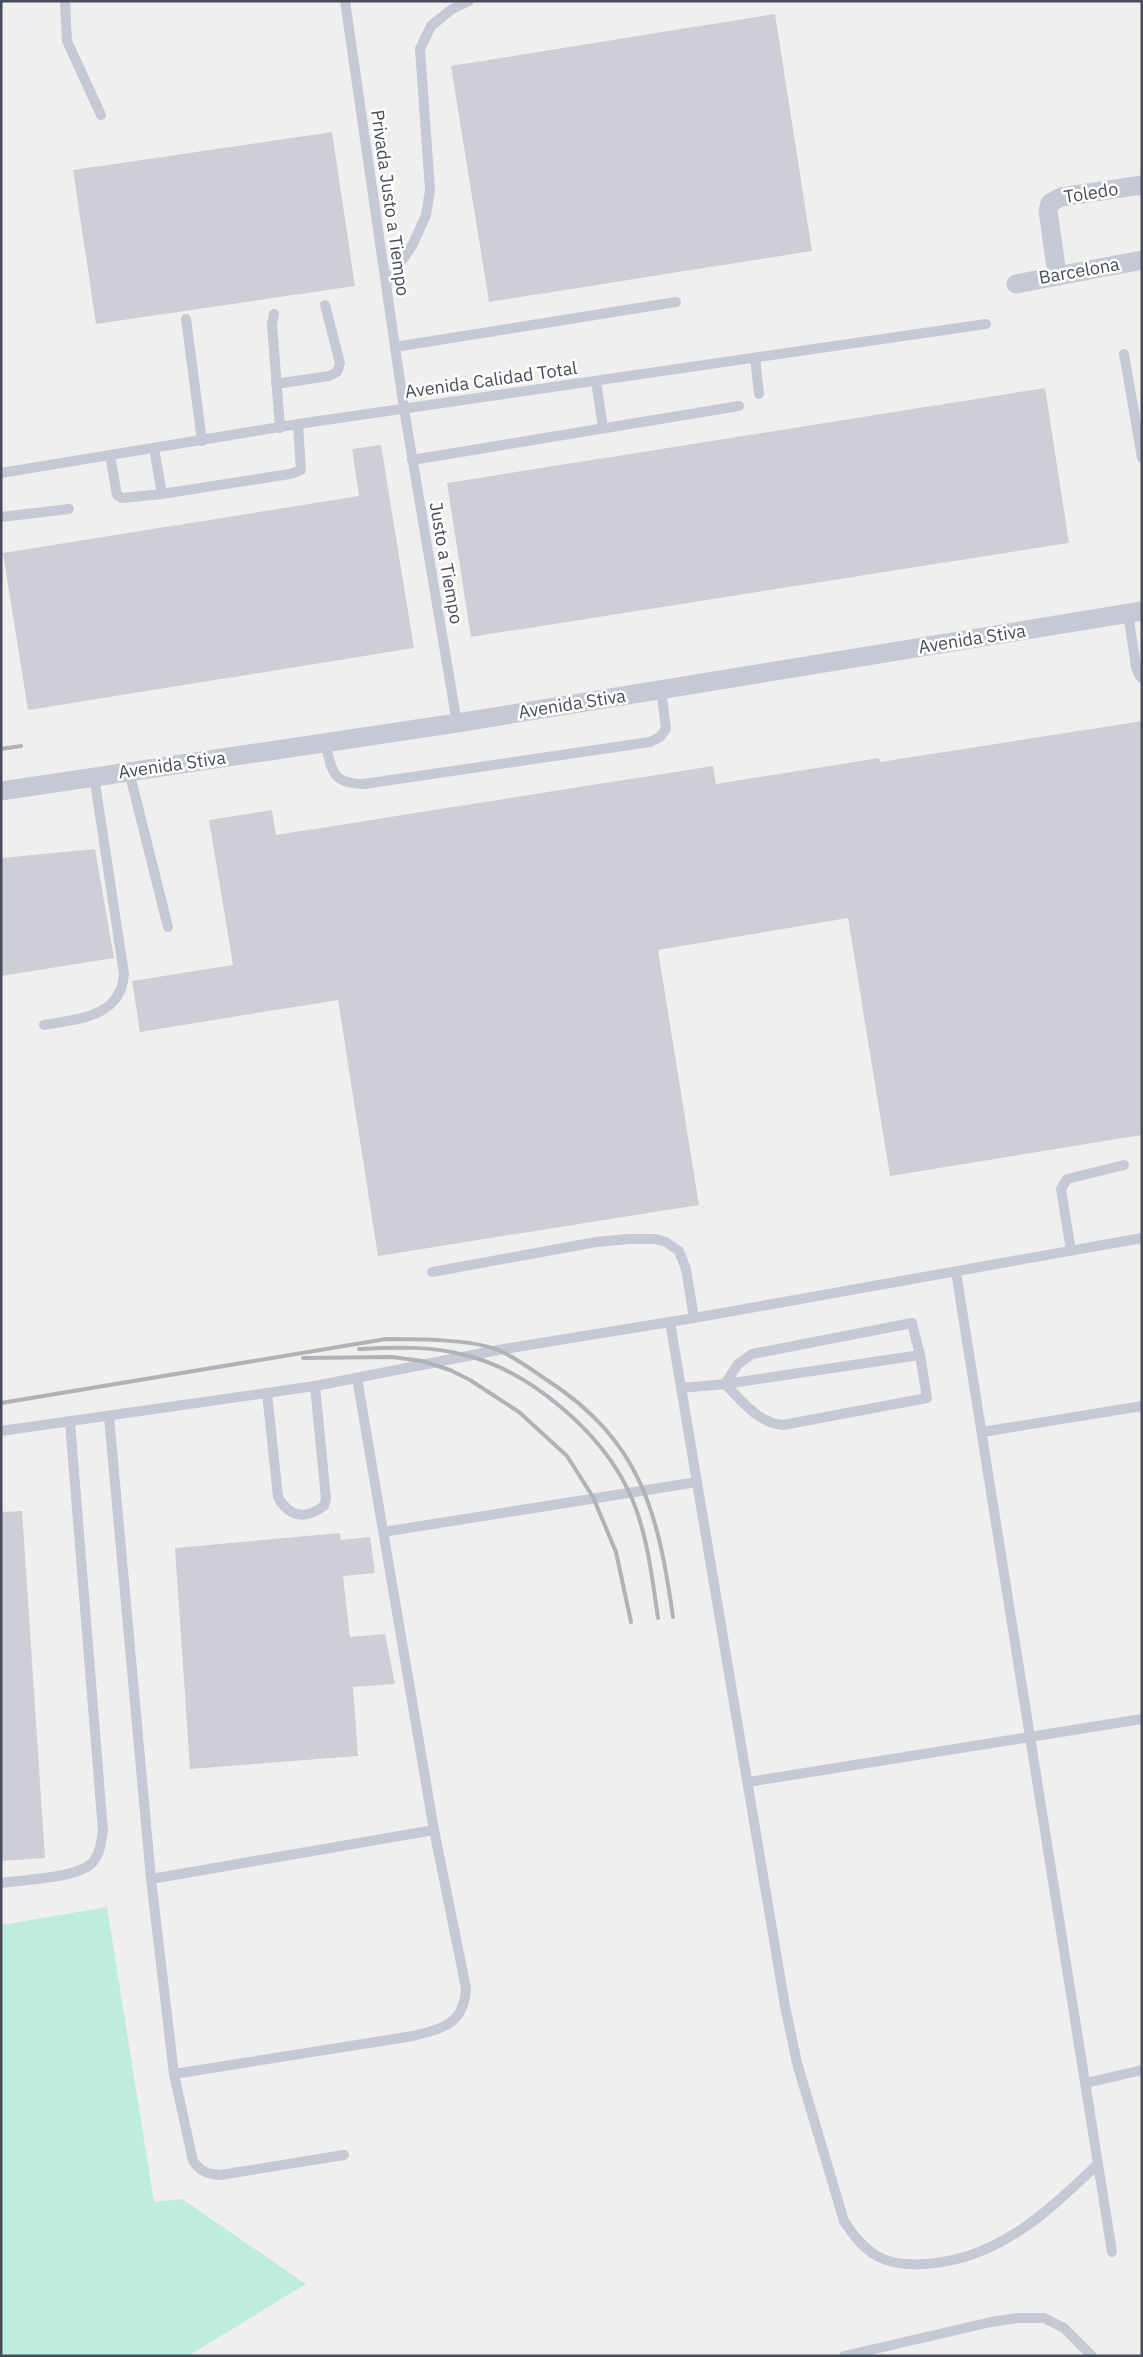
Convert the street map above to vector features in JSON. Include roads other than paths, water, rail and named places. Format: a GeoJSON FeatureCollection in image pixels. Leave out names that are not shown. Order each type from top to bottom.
{"type":"FeatureCollection","features":[{"type":"Feature","properties":{"kind":"street","name":"Toledo"},"geometry":{"type":"LineString","coordinates":[[1057,274],[1048,211],[1050,203],[1061,197],[1142,185]]}},
{"type":"Feature","properties":{"kind":"street","name":"Barcelona"},"geometry":{"type":"LineString","coordinates":[[1016,284],[1057,274],[1142,260]]}},
{"type":"Feature","properties":{"kind":"street","name":"Avenida Stiva"},"geometry":{"type":"LineString","coordinates":[[3,790],[456,723],[1135,612]]}},
{"type":"Feature","properties":{"kind":"lane"},"geometry":{"type":"LineString","coordinates":[[65,1],[67,41],[101,115]]}},
{"type":"Feature","properties":{"kind":"lane","name":"Privada Justo a Tiempo"},"geometry":{"type":"LineString","coordinates":[[345,1],[404,409]]}},
{"type":"Feature","properties":{"kind":"lane"},"geometry":{"type":"LineString","coordinates":[[386,285],[413,244],[426,215],[430,190],[420,49],[431,26],[452,9],[469,1]]}},
{"type":"Feature","properties":{"kind":"lane"},"geometry":{"type":"LineString","coordinates":[[395,347],[676,302]]}},
{"type":"Feature","properties":{"kind":"lane"},"geometry":{"type":"LineString","coordinates":[[276,384],[329,376],[337,372],[340,363],[325,304]]}},
{"type":"Feature","properties":{"kind":"lane"},"geometry":{"type":"LineString","coordinates":[[274,314],[272,324],[280,428]]}},
{"type":"Feature","properties":{"kind":"lane"},"geometry":{"type":"LineString","coordinates":[[186,319],[202,441]]}},
{"type":"Feature","properties":{"kind":"lane","name":"Avenida Calidad Total"},"geometry":{"type":"LineString","coordinates":[[1,473],[298,424],[986,324]]}},
{"type":"Feature","properties":{"kind":"lane"},"geometry":{"type":"LineString","coordinates":[[1124,354],[1142,458]]}},
{"type":"Feature","properties":{"kind":"lane"},"geometry":{"type":"LineString","coordinates":[[755,358],[759,394]]}},
{"type":"Feature","properties":{"kind":"lane"},"geometry":{"type":"LineString","coordinates":[[596,381],[604,428]]}},
{"type":"Feature","properties":{"kind":"lane"},"geometry":{"type":"LineString","coordinates":[[412,460],[739,406]]}},
{"type":"Feature","properties":{"kind":"lane","name":"Justo a Tiempo"},"geometry":{"type":"LineString","coordinates":[[404,409],[456,723]]}},
{"type":"Feature","properties":{"kind":"lane"},"geometry":{"type":"LineString","coordinates":[[110,456],[117,495],[122,498],[162,494],[290,474],[301,470],[298,424]]}},
{"type":"Feature","properties":{"kind":"lane"},"geometry":{"type":"LineString","coordinates":[[154,448],[162,494]]}},
{"type":"Feature","properties":{"kind":"lane"},"geometry":{"type":"LineString","coordinates":[[1,517],[69,509]]}},
{"type":"Feature","properties":{"kind":"lane"},"geometry":{"type":"LineString","coordinates":[[1135,612],[1136,667],[1138,675],[1142,678]]}},
{"type":"Feature","properties":{"kind":"lane"},"geometry":{"type":"LineString","coordinates":[[325,742],[335,777],[341,781],[364,784],[650,742],[660,737],[666,729],[661,690]]}},
{"type":"Feature","properties":{"kind":"lane"},"geometry":{"type":"LineString","coordinates":[[129,772],[168,927]]}},
{"type":"Feature","properties":{"kind":"lane"},"geometry":{"type":"LineString","coordinates":[[44,1025],[80,1019],[100,1012],[118,997],[123,988],[124,974],[94,776]]}},
{"type":"Feature","properties":{"kind":"lane"},"geometry":{"type":"LineString","coordinates":[[1071,1251],[1061,1189],[1067,1179],[1124,1165]]}},
{"type":"Feature","properties":{"kind":"lane"},"geometry":{"type":"LineString","coordinates":[[1,1431],[315,1386],[498,1350],[694,1318],[1142,1238]]}},
{"type":"Feature","properties":{"kind":"lane"},"geometry":{"type":"LineString","coordinates":[[432,1272],[596,1242],[655,1239],[666,1242],[679,1251],[686,1269],[694,1318]]}},
{"type":"Feature","properties":{"kind":"lane"},"geometry":{"type":"LineString","coordinates":[[956,1272],[1112,2252]]}},
{"type":"Feature","properties":{"kind":"lane"},"geometry":{"type":"LineString","coordinates":[[670,1322],[785,2006],[797,2063],[844,2221],[856,2240],[868,2252],[895,2263],[937,2264],[983,2252],[1007,2240],[1040,2216],[1098,2164]]}},
{"type":"Feature","properties":{"kind":"lane"},"geometry":{"type":"LineString","coordinates":[[912,1323],[920,1355],[927,1398],[782,1425],[770,1424],[761,1418],[725,1384],[738,1364],[752,1354],[912,1323]]}},
{"type":"Feature","properties":{"kind":"lane"},"geometry":{"type":"LineString","coordinates":[[681,1388],[725,1384],[920,1355]]}},
{"type":"Feature","properties":{"kind":"lane"},"geometry":{"type":"LineString","coordinates":[[174,2074],[414,2036],[451,2023],[462,2012],[466,1988],[434,1830],[357,1378]]}},
{"type":"Feature","properties":{"kind":"lane"},"geometry":{"type":"LineString","coordinates":[[267,1393],[278,1497],[284,1508],[294,1514],[307,1515],[324,1506],[326,1499],[315,1386]]}},
{"type":"Feature","properties":{"kind":"lane"},"geometry":{"type":"LineString","coordinates":[[982,1432],[1142,1406]]}},
{"type":"Feature","properties":{"kind":"lane"},"geometry":{"type":"LineString","coordinates":[[109,1417],[151,1878],[174,2074],[194,2161],[199,2169],[209,2174],[220,2175],[344,2155]]}},
{"type":"Feature","properties":{"kind":"lane"},"geometry":{"type":"LineString","coordinates":[[1,1883],[78,1872],[92,1863],[100,1850],[103,1831],[70,1422]]}},
{"type":"Feature","properties":{"kind":"lane"},"geometry":{"type":"LineString","coordinates":[[383,1532],[697,1482]]}},
{"type":"Feature","properties":{"kind":"lane"},"geometry":{"type":"LineString","coordinates":[[748,1782],[1142,1719]]}},
{"type":"Feature","properties":{"kind":"lane"},"geometry":{"type":"LineString","coordinates":[[151,1878],[434,1830]]}},
{"type":"Feature","properties":{"kind":"lane"},"geometry":{"type":"LineString","coordinates":[[1086,2082],[1142,2070]]}},
{"type":"Feature","properties":{"kind":"lane"},"geometry":{"type":"LineString","coordinates":[[844,2356],[991,2322],[1044,2318],[1064,2328],[1092,2356]]}},
{"type":"Feature","properties":{"kind":"railway"},"geometry":{"type":"LineString","coordinates":[[1,749],[21,746]]}},
{"type":"Feature","properties":{"kind":"railway"},"geometry":{"type":"LineString","coordinates":[[1,1403],[386,1339],[443,1340],[487,1346],[517,1360],[579,1403],[604,1428],[624,1454],[640,1482],[651,1512],[660,1544],[673,1617]]}},
{"type":"Feature","properties":{"kind":"railway"},"geometry":{"type":"LineString","coordinates":[[359,1349],[426,1349],[465,1355],[490,1363],[514,1375],[561,1407],[601,1448],[617,1470],[629,1492],[645,1538],[658,1618]]}},
{"type":"Feature","properties":{"kind":"railway"},"geometry":{"type":"LineString","coordinates":[[303,1358],[392,1357],[422,1361],[450,1370],[470,1380],[519,1412],[567,1456],[593,1497],[616,1552],[631,1622]]}}]}
